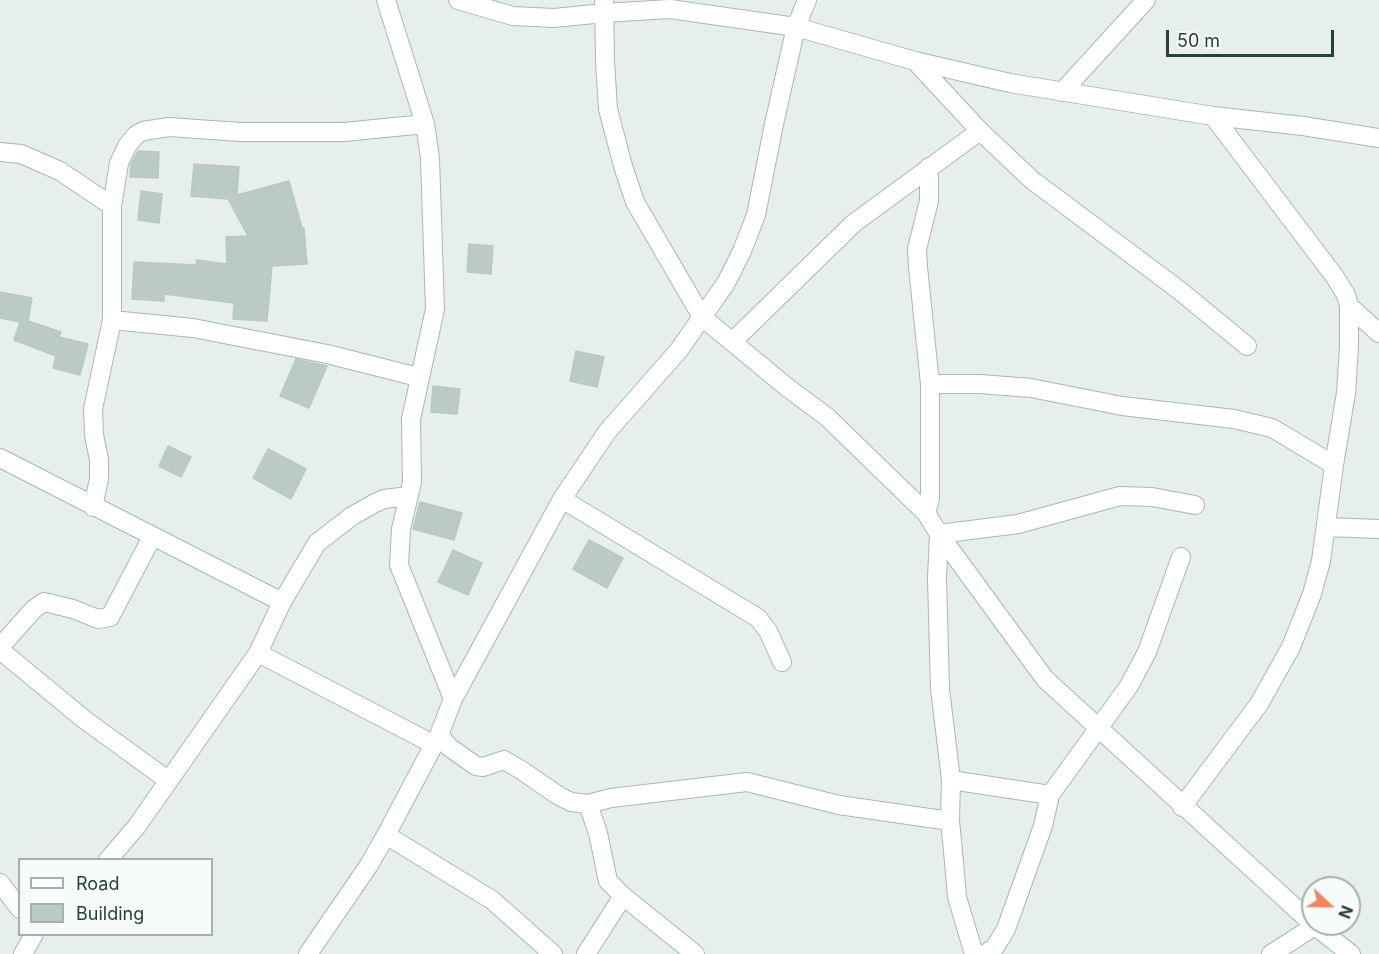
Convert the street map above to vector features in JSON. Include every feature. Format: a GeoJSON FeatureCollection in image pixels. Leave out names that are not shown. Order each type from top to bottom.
{"type":"FeatureCollection","features":[{"type":"Feature","properties":{"kind":"street"},"geometry":{"type":"LineString","coordinates":[[387,0],[425,124],[430,158],[435,309],[418,377],[411,419],[412,460],[409,496],[401,529],[399,565],[453,699]]}},
{"type":"Feature","properties":{"kind":"street"},"geometry":{"type":"LineString","coordinates":[[458,0],[513,16],[554,18],[604,6],[670,9],[796,27],[915,61],[1010,83],[1213,116],[1303,126],[1379,138]]}},
{"type":"Feature","properties":{"kind":"street"},"geometry":{"type":"LineString","coordinates":[[308,954],[369,865],[386,835],[436,740],[453,699],[562,499],[607,432],[680,350],[726,283],[756,215],[796,27],[807,0]]}},
{"type":"Feature","properties":{"kind":"street"},"geometry":{"type":"LineString","coordinates":[[1062,92],[1146,0]]}},
{"type":"Feature","properties":{"kind":"street"},"geometry":{"type":"LineString","coordinates":[[604,6],[604,62],[608,109],[632,193],[644,218],[702,317],[827,417],[926,513],[1045,679],[1182,807],[1301,913]]}},
{"type":"Feature","properties":{"kind":"street"},"geometry":{"type":"LineString","coordinates":[[915,61],[980,131],[1032,180],[1179,290],[1247,345]]}},
{"type":"Feature","properties":{"kind":"street"},"geometry":{"type":"LineString","coordinates":[[1182,807],[1259,704],[1291,647],[1312,594],[1321,561],[1346,393],[1349,306],[1346,295],[1335,277],[1213,116]]}},
{"type":"Feature","properties":{"kind":"street"},"geometry":{"type":"LineString","coordinates":[[93,507],[99,479],[99,460],[94,435],[93,409],[112,320],[112,206],[119,163],[127,146],[136,135],[143,131],[169,127],[240,132],[344,132],[425,124]]}},
{"type":"Feature","properties":{"kind":"street"},"geometry":{"type":"LineString","coordinates":[[732,342],[854,223],[980,131]]}},
{"type":"Feature","properties":{"kind":"street"},"geometry":{"type":"LineString","coordinates":[[0,152],[21,154],[60,171],[112,206]]}},
{"type":"Feature","properties":{"kind":"street"},"geometry":{"type":"LineString","coordinates":[[926,513],[930,499],[930,384],[917,249],[929,201],[930,167]]}},
{"type":"Feature","properties":{"kind":"street"},"geometry":{"type":"LineString","coordinates":[[1349,306],[1379,333]]}},
{"type":"Feature","properties":{"kind":"street"},"geometry":{"type":"LineString","coordinates":[[112,320],[193,328],[327,354],[418,377]]}},
{"type":"Feature","properties":{"kind":"street"},"geometry":{"type":"LineString","coordinates":[[930,384],[980,384],[1031,388],[1122,406],[1234,419],[1272,428],[1334,465]]}},
{"type":"Feature","properties":{"kind":"street"},"geometry":{"type":"LineString","coordinates":[[0,458],[282,602]]}},
{"type":"Feature","properties":{"kind":"street"},"geometry":{"type":"LineString","coordinates":[[110,858],[137,826],[258,653],[282,602],[317,543],[352,516],[375,503],[384,499],[409,496]]}},
{"type":"Feature","properties":{"kind":"street"},"geometry":{"type":"LineString","coordinates":[[939,534],[1018,524],[1120,496],[1152,497],[1195,505]]}},
{"type":"Feature","properties":{"kind":"street"},"geometry":{"type":"LineString","coordinates":[[562,499],[758,618],[768,632],[782,662]]}},
{"type":"Feature","properties":{"kind":"street"},"geometry":{"type":"LineString","coordinates":[[1326,527],[1379,529]]}},
{"type":"Feature","properties":{"kind":"street"},"geometry":{"type":"LineString","coordinates":[[939,534],[937,578],[940,689],[951,780],[950,821],[957,897],[974,954]]}},
{"type":"Feature","properties":{"kind":"street"},"geometry":{"type":"LineString","coordinates":[[152,537],[110,617],[98,619],[73,609],[44,602],[34,609],[0,648],[85,720],[169,781]]}},
{"type":"Feature","properties":{"kind":"street"},"geometry":{"type":"LineString","coordinates":[[985,954],[994,947],[1006,929],[1043,826],[1050,795],[1129,686],[1147,652],[1181,556]]}},
{"type":"Feature","properties":{"kind":"street"},"geometry":{"type":"LineString","coordinates":[[258,653],[436,740],[476,766],[483,767],[504,760],[571,802],[588,804],[610,798],[747,782],[839,805],[950,821]]}},
{"type":"Feature","properties":{"kind":"street"},"geometry":{"type":"LineString","coordinates":[[951,780],[1050,795]]}},
{"type":"Feature","properties":{"kind":"street"},"geometry":{"type":"LineString","coordinates":[[588,804],[600,842],[608,881],[623,896],[695,954]]}},
{"type":"Feature","properties":{"kind":"street"},"geometry":{"type":"LineString","coordinates":[[386,835],[492,900],[552,954]]}},
{"type":"Feature","properties":{"kind":"street"},"geometry":{"type":"LineString","coordinates":[[0,884],[18,906]]}},
{"type":"Feature","properties":{"kind":"street"},"geometry":{"type":"LineString","coordinates":[[586,954],[623,896]]}},
{"type":"Feature","properties":{"kind":"street"},"geometry":{"type":"LineString","coordinates":[[1270,954],[1301,935]]}},
{"type":"Feature","properties":{"kind":"street"},"geometry":{"type":"LineString","coordinates":[[23,954],[33,936]]}},
{"type":"Feature","properties":{"kind":"street"},"geometry":{"type":"LineString","coordinates":[[1328,936],[1351,954]]}},
{"type":"Feature","properties":{"kind":"building"},"geometry":{"type":"Polygon","coordinates":[[[138,151],[159,152],[158,178],[130,177],[131,164],[138,151]]]}},
{"type":"Feature","properties":{"kind":"building"},"geometry":{"type":"Polygon","coordinates":[[[194,164],[239,167],[237,195],[289,181],[302,228],[304,228],[307,264],[272,266],[267,321],[233,319],[234,303],[164,294],[164,301],[132,299],[134,262],[196,265],[197,260],[227,264],[226,237],[248,236],[228,199],[191,196],[194,164]]]}},
{"type":"Feature","properties":{"kind":"building"},"geometry":{"type":"Polygon","coordinates":[[[141,191],[162,194],[159,223],[138,220],[141,191]]]}},
{"type":"Feature","properties":{"kind":"building"},"geometry":{"type":"Polygon","coordinates":[[[469,244],[493,246],[491,274],[467,272],[469,244]]]}},
{"type":"Feature","properties":{"kind":"building"},"geometry":{"type":"Polygon","coordinates":[[[0,292],[32,298],[28,321],[61,332],[59,337],[88,344],[80,375],[53,368],[56,356],[14,340],[20,322],[0,318],[0,292]]]}},
{"type":"Feature","properties":{"kind":"building"},"geometry":{"type":"Polygon","coordinates":[[[576,351],[604,357],[597,387],[570,381],[576,351]]]}},
{"type":"Feature","properties":{"kind":"building"},"geometry":{"type":"Polygon","coordinates":[[[296,359],[327,366],[309,408],[280,396],[296,359]]]}},
{"type":"Feature","properties":{"kind":"building"},"geometry":{"type":"Polygon","coordinates":[[[433,386],[460,389],[457,414],[431,412],[433,386]]]}},
{"type":"Feature","properties":{"kind":"building"},"geometry":{"type":"Polygon","coordinates":[[[168,446],[191,457],[181,477],[159,466],[168,446]]]}},
{"type":"Feature","properties":{"kind":"building"},"geometry":{"type":"Polygon","coordinates":[[[268,449],[306,469],[291,499],[253,478],[268,449]]]}},
{"type":"Feature","properties":{"kind":"building"},"geometry":{"type":"Polygon","coordinates":[[[420,502],[462,513],[454,540],[413,529],[420,502]]]}},
{"type":"Feature","properties":{"kind":"building"},"geometry":{"type":"Polygon","coordinates":[[[589,540],[623,558],[607,588],[573,569],[589,540]]]}},
{"type":"Feature","properties":{"kind":"building"},"geometry":{"type":"Polygon","coordinates":[[[453,550],[482,563],[468,595],[438,582],[453,550]]]}}]}
